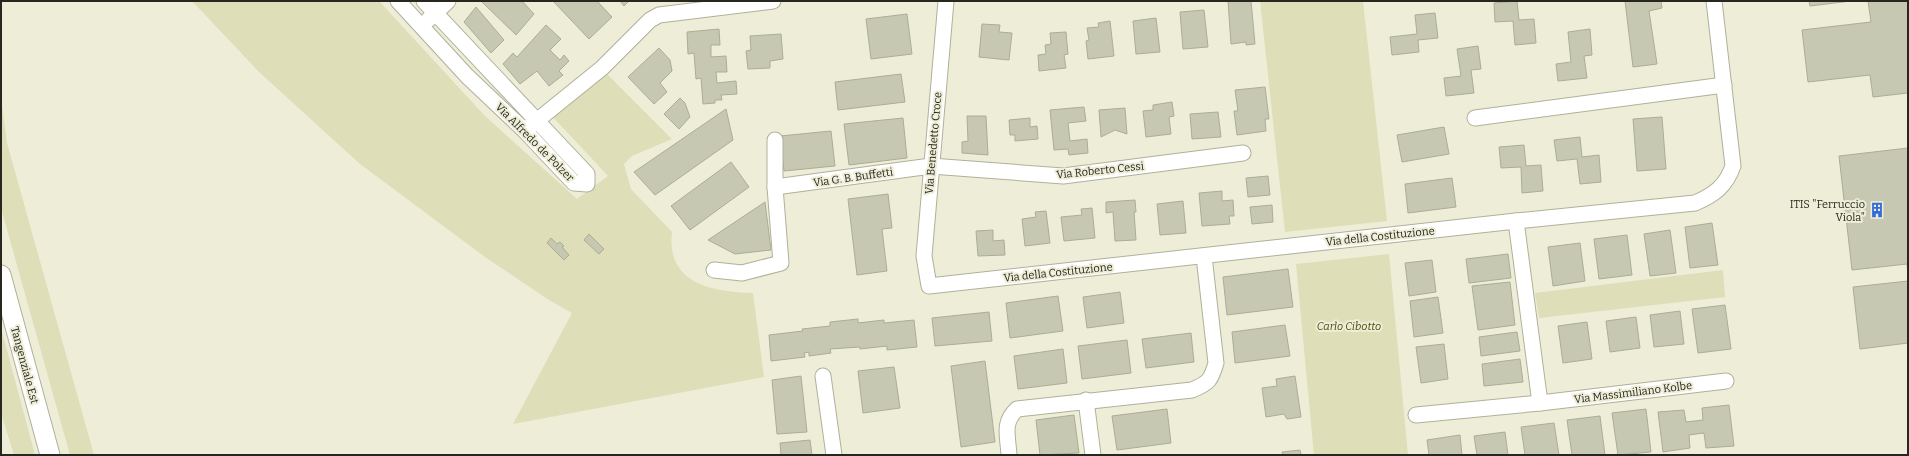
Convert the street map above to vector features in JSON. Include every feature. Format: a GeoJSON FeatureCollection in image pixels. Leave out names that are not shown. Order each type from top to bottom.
{"type":"FeatureCollection","features":[{"type":"Feature","properties":{"kind":"main road","name":"Tangenziale Est"},"geometry":{"type":"LineString","coordinates":[[1,275],[50,455]]}},
{"type":"Feature","properties":{"kind":"street","name":"Via Alfredo de Polzer"},"geometry":{"type":"LineString","coordinates":[[398,1],[467,76],[525,131],[574,183],[587,184],[587,174],[424,1]]}},
{"type":"Feature","properties":{"kind":"street"},"geometry":{"type":"LineString","coordinates":[[422,27],[435,12],[448,1]]}},
{"type":"Feature","properties":{"kind":"street"},"geometry":{"type":"LineString","coordinates":[[525,131],[536,120],[602,68],[650,20],[659,15],[773,1]]}},
{"type":"Feature","properties":{"kind":"street","name":"Via Benedetto Croce"},"geometry":{"type":"LineString","coordinates":[[928,286],[924,256],[946,1]]}},
{"type":"Feature","properties":{"kind":"street","name":"Via della Costituzione"},"geometry":{"type":"LineString","coordinates":[[928,286],[1516,221],[1695,203],[1712,196],[1729,177],[1733,166],[1714,1]]}},
{"type":"Feature","properties":{"kind":"street"},"geometry":{"type":"LineString","coordinates":[[1475,118],[1724,85]]}},
{"type":"Feature","properties":{"kind":"street"},"geometry":{"type":"LineString","coordinates":[[714,270],[742,273],[781,263],[775,187],[775,140]]}},
{"type":"Feature","properties":{"kind":"street","name":"Via Roberto Cessi"},"geometry":{"type":"LineString","coordinates":[[931,166],[1063,176],[1243,153]]}},
{"type":"Feature","properties":{"kind":"street","name":"Via G. B. Buffetti"},"geometry":{"type":"LineString","coordinates":[[775,187],[931,166]]}},
{"type":"Feature","properties":{"kind":"street"},"geometry":{"type":"LineString","coordinates":[[1516,221],[1540,403]]}},
{"type":"Feature","properties":{"kind":"street"},"geometry":{"type":"LineString","coordinates":[[1009,455],[1007,424],[1010,416],[1018,409],[1086,400],[1192,390],[1205,385],[1212,377],[1216,363],[1204,256]]}},
{"type":"Feature","properties":{"kind":"street"},"geometry":{"type":"LineString","coordinates":[[823,376],[834,455]]}},
{"type":"Feature","properties":{"kind":"street","name":"Via Massimiliano Kolbe"},"geometry":{"type":"LineString","coordinates":[[1416,415],[1540,403],[1726,381]]}},
{"type":"Feature","properties":{"kind":"street"},"geometry":{"type":"LineString","coordinates":[[1086,400],[1093,455]]}},
{"type":"Feature","properties":{"kind":"green space"},"geometry":{"type":"Polygon","coordinates":[[[192,1],[379,1],[485,116],[577,199],[608,176],[551,115],[581,95],[607,74],[672,139],[632,156],[624,164],[631,189],[672,232],[672,250],[676,263],[684,274],[695,282],[708,287],[753,293],[764,377],[513,424],[572,313],[549,300],[485,257],[360,164],[259,72],[192,1]]]}},
{"type":"Feature","properties":{"kind":"green space"},"geometry":{"type":"Polygon","coordinates":[[[1260,1],[1363,1],[1387,221],[1285,232],[1260,1]]]}},
{"type":"Feature","properties":{"kind":"green space"},"geometry":{"type":"Polygon","coordinates":[[[1,98],[7,143],[94,455],[70,455],[1,208],[1,98]]]}},
{"type":"Feature","properties":{"kind":"green space","name":"Carlo Cibotto"},"geometry":{"type":"Polygon","coordinates":[[[1389,254],[1408,455],[1314,455],[1296,264],[1389,254]]]}},
{"type":"Feature","properties":{"kind":"green space"},"geometry":{"type":"Polygon","coordinates":[[[1723,270],[1725,297],[1539,318],[1535,293],[1723,270]]]}},
{"type":"Feature","properties":{"kind":"green space"},"geometry":{"type":"Polygon","coordinates":[[[1,328],[35,455],[14,455],[1,413],[1,328]]]}},
{"type":"Feature","properties":{"kind":"building"},"geometry":{"type":"Polygon","coordinates":[[[481,1],[522,1],[534,14],[516,35],[481,1]]]}},
{"type":"Feature","properties":{"kind":"building"},"geometry":{"type":"Polygon","coordinates":[[[553,1],[597,1],[612,17],[589,39],[553,1]]]}},
{"type":"Feature","properties":{"kind":"building"},"geometry":{"type":"Polygon","coordinates":[[[620,1],[629,1],[624,6],[620,1]]]}},
{"type":"Feature","properties":{"kind":"building"},"geometry":{"type":"Polygon","coordinates":[[[1228,1],[1251,1],[1255,44],[1246,45],[1246,42],[1231,44],[1228,1]]]}},
{"type":"Feature","properties":{"kind":"building"},"geometry":{"type":"Polygon","coordinates":[[[1517,1],[1519,20],[1534,19],[1536,43],[1515,45],[1513,21],[1495,22],[1494,3],[1517,1]]]}},
{"type":"Feature","properties":{"kind":"building"},"geometry":{"type":"Polygon","coordinates":[[[1625,1],[1661,1],[1662,8],[1649,11],[1657,64],[1633,67],[1625,1]]]}},
{"type":"Feature","properties":{"kind":"building"},"geometry":{"type":"Polygon","coordinates":[[[1809,1],[1851,1],[1810,6],[1809,1]]]}},
{"type":"Feature","properties":{"kind":"building"},"geometry":{"type":"Polygon","coordinates":[[[1868,1],[1908,1],[1908,93],[1873,97],[1870,75],[1808,82],[1802,30],[1871,22],[1868,1]]]}},
{"type":"Feature","properties":{"kind":"building"},"geometry":{"type":"Polygon","coordinates":[[[476,7],[504,40],[491,53],[464,22],[476,7]]]}},
{"type":"Feature","properties":{"kind":"building"},"geometry":{"type":"Polygon","coordinates":[[[1204,10],[1208,47],[1183,49],[1180,12],[1204,10]]]}},
{"type":"Feature","properties":{"kind":"building"},"geometry":{"type":"Polygon","coordinates":[[[1435,13],[1438,38],[1418,40],[1419,52],[1392,55],[1390,37],[1417,34],[1415,15],[1435,13]]]}},
{"type":"Feature","properties":{"kind":"building"},"geometry":{"type":"Polygon","coordinates":[[[907,14],[912,54],[871,59],[866,19],[907,14]]]}},
{"type":"Feature","properties":{"kind":"building"},"geometry":{"type":"Polygon","coordinates":[[[1156,18],[1160,52],[1136,54],[1133,21],[1156,18]]]}},
{"type":"Feature","properties":{"kind":"building"},"geometry":{"type":"Polygon","coordinates":[[[1110,21],[1114,56],[1088,59],[1086,41],[1089,40],[1087,28],[1099,27],[1098,23],[1110,21]]]}},
{"type":"Feature","properties":{"kind":"building"},"geometry":{"type":"Polygon","coordinates":[[[982,24],[1000,25],[999,32],[1012,33],[1009,60],[979,57],[982,24]]]}},
{"type":"Feature","properties":{"kind":"building"},"geometry":{"type":"Polygon","coordinates":[[[546,25],[561,39],[550,50],[560,60],[564,55],[569,61],[559,71],[563,75],[549,86],[537,71],[520,84],[503,64],[513,53],[517,57],[546,25]]]}},
{"type":"Feature","properties":{"kind":"building"},"geometry":{"type":"Polygon","coordinates":[[[719,29],[720,45],[711,45],[711,57],[726,56],[727,72],[716,72],[717,83],[736,81],[737,94],[721,95],[722,100],[715,100],[715,103],[703,104],[701,78],[696,79],[694,53],[688,54],[687,32],[719,29]]]}},
{"type":"Feature","properties":{"kind":"building"},"geometry":{"type":"Polygon","coordinates":[[[1590,29],[1592,55],[1584,56],[1587,78],[1558,81],[1556,64],[1571,62],[1568,32],[1590,29]]]}},
{"type":"Feature","properties":{"kind":"building"},"geometry":{"type":"Polygon","coordinates":[[[1066,32],[1068,54],[1064,55],[1066,68],[1039,71],[1038,55],[1046,54],[1045,45],[1051,44],[1050,33],[1066,32]]]}},
{"type":"Feature","properties":{"kind":"building"},"geometry":{"type":"Polygon","coordinates":[[[781,34],[783,59],[770,61],[770,68],[748,69],[746,51],[751,50],[750,36],[781,34]]]}},
{"type":"Feature","properties":{"kind":"building"},"geometry":{"type":"Polygon","coordinates":[[[1478,46],[1481,69],[1471,70],[1474,93],[1446,96],[1444,78],[1461,76],[1457,49],[1478,46]]]}},
{"type":"Feature","properties":{"kind":"building"},"geometry":{"type":"Polygon","coordinates":[[[659,48],[670,60],[672,71],[660,83],[667,92],[654,104],[628,77],[659,48]]]}},
{"type":"Feature","properties":{"kind":"building"},"geometry":{"type":"Polygon","coordinates":[[[901,74],[905,102],[838,110],[835,82],[901,74]]]}},
{"type":"Feature","properties":{"kind":"building"},"geometry":{"type":"Polygon","coordinates":[[[1265,87],[1269,119],[1265,119],[1266,131],[1237,135],[1234,111],[1238,111],[1235,90],[1265,87]]]}},
{"type":"Feature","properties":{"kind":"building"},"geometry":{"type":"Polygon","coordinates":[[[680,98],[685,103],[690,117],[679,129],[664,114],[680,98]]]}},
{"type":"Feature","properties":{"kind":"building"},"geometry":{"type":"Polygon","coordinates":[[[1172,102],[1174,116],[1169,117],[1171,134],[1146,137],[1143,111],[1153,110],[1153,105],[1172,102]]]}},
{"type":"Feature","properties":{"kind":"building"},"geometry":{"type":"Polygon","coordinates":[[[1084,107],[1086,121],[1068,123],[1070,141],[1087,139],[1088,153],[1069,155],[1068,149],[1054,150],[1050,110],[1084,107]]]}},
{"type":"Feature","properties":{"kind":"building"},"geometry":{"type":"Polygon","coordinates":[[[1125,108],[1127,134],[1115,130],[1101,137],[1099,110],[1125,108]]]}},
{"type":"Feature","properties":{"kind":"building"},"geometry":{"type":"Polygon","coordinates":[[[726,109],[733,140],[655,195],[634,172],[726,109]]]}},
{"type":"Feature","properties":{"kind":"building"},"geometry":{"type":"Polygon","coordinates":[[[1218,112],[1221,137],[1192,139],[1190,114],[1218,112]]]}},
{"type":"Feature","properties":{"kind":"building"},"geometry":{"type":"Polygon","coordinates":[[[967,116],[986,116],[988,155],[962,153],[962,142],[968,141],[967,116]]]}},
{"type":"Feature","properties":{"kind":"building"},"geometry":{"type":"Polygon","coordinates":[[[1662,117],[1666,169],[1637,171],[1633,119],[1662,117]]]}},
{"type":"Feature","properties":{"kind":"building"},"geometry":{"type":"Polygon","coordinates":[[[903,118],[907,158],[849,165],[844,124],[903,118]]]}},
{"type":"Feature","properties":{"kind":"building"},"geometry":{"type":"Polygon","coordinates":[[[1030,118],[1030,127],[1037,126],[1038,139],[1015,141],[1015,135],[1010,135],[1009,120],[1030,118]]]}},
{"type":"Feature","properties":{"kind":"building"},"geometry":{"type":"Polygon","coordinates":[[[1444,127],[1449,154],[1402,162],[1397,135],[1444,127]]]}},
{"type":"Feature","properties":{"kind":"building"},"geometry":{"type":"Polygon","coordinates":[[[831,131],[835,166],[784,171],[780,136],[831,131]]]}},
{"type":"Feature","properties":{"kind":"building"},"geometry":{"type":"Polygon","coordinates":[[[1580,137],[1582,157],[1599,155],[1601,182],[1580,184],[1577,159],[1557,161],[1554,140],[1580,137]]]}},
{"type":"Feature","properties":{"kind":"building"},"geometry":{"type":"Polygon","coordinates":[[[1524,145],[1526,166],[1541,165],[1543,191],[1522,193],[1521,167],[1501,168],[1499,147],[1524,145]]]}},
{"type":"Feature","properties":{"kind":"building","name":"ITIS \"Ferruccio Viola\""},"geometry":{"type":"Polygon","coordinates":[[[1908,148],[1908,275],[1907,264],[1852,270],[1839,156],[1908,148]]]}},
{"type":"Feature","properties":{"kind":"building"},"geometry":{"type":"Polygon","coordinates":[[[731,162],[749,187],[690,230],[671,206],[731,162]]]}},
{"type":"Feature","properties":{"kind":"building"},"geometry":{"type":"Polygon","coordinates":[[[1268,176],[1270,195],[1248,197],[1246,178],[1268,176]]]}},
{"type":"Feature","properties":{"kind":"building"},"geometry":{"type":"Polygon","coordinates":[[[1452,178],[1456,207],[1408,213],[1405,184],[1452,178]]]}},
{"type":"Feature","properties":{"kind":"building"},"geometry":{"type":"Polygon","coordinates":[[[1222,191],[1222,201],[1233,200],[1234,216],[1229,216],[1230,224],[1202,226],[1199,193],[1222,191]]]}},
{"type":"Feature","properties":{"kind":"building"},"geometry":{"type":"Polygon","coordinates":[[[888,194],[892,228],[882,229],[887,271],[857,275],[848,199],[888,194]]]}},
{"type":"Feature","properties":{"kind":"building"},"geometry":{"type":"Polygon","coordinates":[[[1135,200],[1136,212],[1134,212],[1136,240],[1115,241],[1113,212],[1106,213],[1106,202],[1135,200]]]}},
{"type":"Feature","properties":{"kind":"building"},"geometry":{"type":"Polygon","coordinates":[[[1183,201],[1186,233],[1160,235],[1157,204],[1183,201]]]}},
{"type":"Feature","properties":{"kind":"building"},"geometry":{"type":"Polygon","coordinates":[[[765,202],[771,250],[735,254],[708,240],[765,202]]]}},
{"type":"Feature","properties":{"kind":"building"},"geometry":{"type":"Polygon","coordinates":[[[1272,205],[1273,222],[1252,224],[1250,207],[1272,205]]]}},
{"type":"Feature","properties":{"kind":"building"},"geometry":{"type":"Polygon","coordinates":[[[1092,208],[1095,238],[1064,241],[1061,217],[1082,215],[1081,209],[1092,208]]]}},
{"type":"Feature","properties":{"kind":"building"},"geometry":{"type":"Polygon","coordinates":[[[1046,211],[1050,243],[1025,246],[1022,219],[1036,217],[1035,212],[1046,211]]]}},
{"type":"Feature","properties":{"kind":"building"},"geometry":{"type":"Polygon","coordinates":[[[1712,223],[1718,265],[1690,268],[1685,227],[1712,223]]]}},
{"type":"Feature","properties":{"kind":"building"},"geometry":{"type":"Polygon","coordinates":[[[993,230],[993,241],[1004,240],[1005,255],[978,256],[976,231],[993,230]]]}},
{"type":"Feature","properties":{"kind":"building"},"geometry":{"type":"Polygon","coordinates":[[[1670,230],[1676,273],[1650,276],[1644,234],[1670,230]]]}},
{"type":"Feature","properties":{"kind":"building"},"geometry":{"type":"Polygon","coordinates":[[[589,234],[604,249],[599,254],[584,240],[589,234]]]}},
{"type":"Feature","properties":{"kind":"building"},"geometry":{"type":"Polygon","coordinates":[[[1627,235],[1632,275],[1599,279],[1594,239],[1627,235]]]}},
{"type":"Feature","properties":{"kind":"building"},"geometry":{"type":"Polygon","coordinates":[[[551,238],[557,244],[560,242],[564,246],[562,247],[569,255],[564,260],[547,243],[551,238]]]}},
{"type":"Feature","properties":{"kind":"building"},"geometry":{"type":"Polygon","coordinates":[[[1580,243],[1585,281],[1553,286],[1548,247],[1580,243]]]}},
{"type":"Feature","properties":{"kind":"building"},"geometry":{"type":"Polygon","coordinates":[[[1508,254],[1511,278],[1469,283],[1466,259],[1508,254]]]}},
{"type":"Feature","properties":{"kind":"building"},"geometry":{"type":"Polygon","coordinates":[[[1432,260],[1436,292],[1409,296],[1405,263],[1432,260]]]}},
{"type":"Feature","properties":{"kind":"building"},"geometry":{"type":"Polygon","coordinates":[[[1288,269],[1293,307],[1227,315],[1223,277],[1288,269]]]}},
{"type":"Feature","properties":{"kind":"building"},"geometry":{"type":"Polygon","coordinates":[[[1908,281],[1908,343],[1860,349],[1853,287],[1908,281]]]}},
{"type":"Feature","properties":{"kind":"building"},"geometry":{"type":"Polygon","coordinates":[[[1510,282],[1515,325],[1478,330],[1472,286],[1510,282]]]}},
{"type":"Feature","properties":{"kind":"building"},"geometry":{"type":"Polygon","coordinates":[[[1120,292],[1124,323],[1087,328],[1083,297],[1120,292]]]}},
{"type":"Feature","properties":{"kind":"building"},"geometry":{"type":"Polygon","coordinates":[[[1058,296],[1063,331],[1010,338],[1006,303],[1058,296]]]}},
{"type":"Feature","properties":{"kind":"building"},"geometry":{"type":"Polygon","coordinates":[[[1438,297],[1443,333],[1414,337],[1410,301],[1438,297]]]}},
{"type":"Feature","properties":{"kind":"building"},"geometry":{"type":"Polygon","coordinates":[[[1725,305],[1731,349],[1698,353],[1692,309],[1725,305]]]}},
{"type":"Feature","properties":{"kind":"building"},"geometry":{"type":"Polygon","coordinates":[[[1680,311],[1684,344],[1654,347],[1650,315],[1680,311]]]}},
{"type":"Feature","properties":{"kind":"building"},"geometry":{"type":"Polygon","coordinates":[[[989,312],[992,341],[935,346],[932,318],[989,312]]]}},
{"type":"Feature","properties":{"kind":"building"},"geometry":{"type":"Polygon","coordinates":[[[1636,317],[1640,348],[1610,352],[1606,321],[1636,317]]]}},
{"type":"Feature","properties":{"kind":"building"},"geometry":{"type":"Polygon","coordinates":[[[858,319],[858,323],[884,320],[884,323],[914,320],[917,347],[887,350],[887,346],[860,349],[860,347],[830,349],[831,353],[809,356],[809,352],[804,353],[805,357],[771,361],[769,335],[803,331],[802,329],[830,326],[830,322],[858,319]]]}},
{"type":"Feature","properties":{"kind":"building"},"geometry":{"type":"Polygon","coordinates":[[[1587,322],[1592,359],[1563,363],[1558,326],[1587,322]]]}},
{"type":"Feature","properties":{"kind":"building"},"geometry":{"type":"Polygon","coordinates":[[[1285,325],[1290,356],[1235,363],[1232,332],[1285,325]]]}},
{"type":"Feature","properties":{"kind":"building"},"geometry":{"type":"Polygon","coordinates":[[[1517,332],[1520,351],[1481,356],[1479,337],[1517,332]]]}},
{"type":"Feature","properties":{"kind":"building"},"geometry":{"type":"Polygon","coordinates":[[[1191,333],[1194,362],[1146,368],[1142,339],[1191,333]]]}},
{"type":"Feature","properties":{"kind":"building"},"geometry":{"type":"Polygon","coordinates":[[[1127,340],[1131,373],[1082,379],[1078,346],[1127,340]]]}},
{"type":"Feature","properties":{"kind":"building"},"geometry":{"type":"Polygon","coordinates":[[[1444,344],[1448,379],[1421,383],[1416,347],[1444,344]]]}},
{"type":"Feature","properties":{"kind":"building"},"geometry":{"type":"Polygon","coordinates":[[[1063,349],[1067,383],[1018,389],[1014,356],[1063,349]]]}},
{"type":"Feature","properties":{"kind":"building"},"geometry":{"type":"Polygon","coordinates":[[[1520,359],[1523,382],[1484,386],[1482,364],[1520,359]]]}},
{"type":"Feature","properties":{"kind":"building"},"geometry":{"type":"Polygon","coordinates":[[[985,361],[995,442],[961,447],[951,366],[985,361]]]}},
{"type":"Feature","properties":{"kind":"building"},"geometry":{"type":"Polygon","coordinates":[[[894,367],[900,408],[863,413],[858,371],[894,367]]]}},
{"type":"Feature","properties":{"kind":"building"},"geometry":{"type":"Polygon","coordinates":[[[801,376],[807,432],[777,434],[772,380],[801,376]]]}},
{"type":"Feature","properties":{"kind":"building"},"geometry":{"type":"Polygon","coordinates":[[[1295,376],[1301,417],[1287,419],[1284,414],[1266,417],[1262,388],[1277,386],[1276,379],[1295,376]]]}},
{"type":"Feature","properties":{"kind":"building"},"geometry":{"type":"Polygon","coordinates":[[[1729,405],[1734,446],[1706,448],[1704,433],[1689,435],[1690,448],[1663,452],[1658,412],[1684,410],[1686,422],[1703,420],[1702,408],[1729,405]]]}},
{"type":"Feature","properties":{"kind":"building"},"geometry":{"type":"Polygon","coordinates":[[[1167,409],[1171,443],[1117,450],[1112,416],[1167,409]]]}},
{"type":"Feature","properties":{"kind":"building"},"geometry":{"type":"Polygon","coordinates":[[[1646,409],[1651,452],[1618,455],[1612,413],[1646,409]]]}},
{"type":"Feature","properties":{"kind":"building"},"geometry":{"type":"Polygon","coordinates":[[[1074,415],[1079,453],[1040,455],[1036,420],[1074,415]]]}},
{"type":"Feature","properties":{"kind":"building"},"geometry":{"type":"Polygon","coordinates":[[[1600,416],[1605,455],[1572,455],[1567,420],[1600,416]]]}},
{"type":"Feature","properties":{"kind":"building"},"geometry":{"type":"Polygon","coordinates":[[[1554,423],[1559,455],[1525,455],[1521,427],[1554,423]]]}},
{"type":"Feature","properties":{"kind":"building"},"geometry":{"type":"Polygon","coordinates":[[[1505,432],[1508,455],[1477,455],[1474,436],[1505,432]]]}},
{"type":"Feature","properties":{"kind":"building"},"geometry":{"type":"Polygon","coordinates":[[[1460,435],[1462,455],[1429,455],[1427,440],[1460,435]]]}},
{"type":"Feature","properties":{"kind":"building"},"geometry":{"type":"Polygon","coordinates":[[[810,440],[812,455],[781,455],[780,443],[810,440]]]}},
{"type":"Feature","properties":{"kind":"building"},"geometry":{"type":"Polygon","coordinates":[[[1300,450],[1301,455],[1283,455],[1282,452],[1300,450]]]}},
{"type":"Feature","properties":{"kind":"place","name":"ITIS \"Ferruccio Viola\""},"geometry":{"type":"Point","coordinates":[1877,210]}}]}
